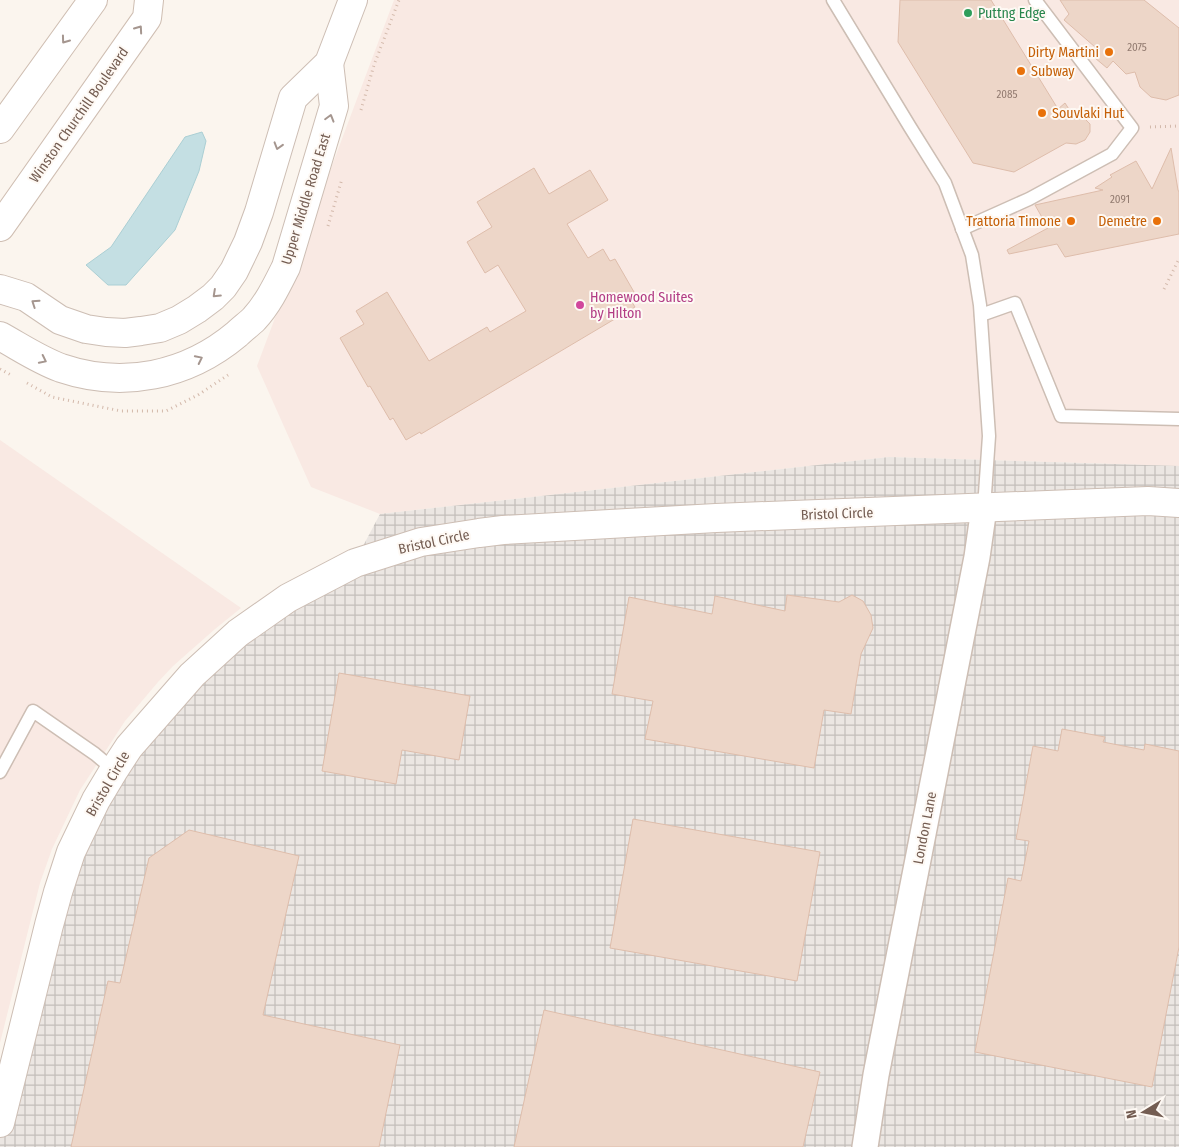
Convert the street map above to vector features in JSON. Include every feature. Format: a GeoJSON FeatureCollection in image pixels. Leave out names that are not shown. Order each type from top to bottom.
{"type":"FeatureCollection","features":[{"type":"Feature","properties":{"kind":"street"},"geometry":{"type":"LineString","coordinates":[[0,129],[93,0]]}},
{"type":"Feature","properties":{"kind":"street","name":"Winston Churchill Boulevard"},"geometry":{"type":"LineString","coordinates":[[0,227],[147,18],[149,0]]}},
{"type":"Feature","properties":{"kind":"street","name":"Upper Middle Road East"},"geometry":{"type":"LineString","coordinates":[[0,289],[26,297],[60,320],[86,329],[125,333],[160,328],[197,310],[213,297],[234,272],[241,258],[259,212],[293,98],[329,63],[352,0]]}},
{"type":"Feature","properties":{"kind":"street","name":"Upper Middle Road East"},"geometry":{"type":"LineString","coordinates":[[0,336],[62,368],[108,378],[132,377],[170,371],[205,357],[229,341],[254,319],[265,305],[286,267],[334,106],[329,63]]}},
{"type":"Feature","properties":{"kind":"street","name":"Bristol Circle"},"geometry":{"type":"LineString","coordinates":[[0,1123],[58,892],[72,852],[96,800],[114,770],[129,747],[192,674],[238,633],[288,598],[354,563],[421,542],[503,530],[716,518],[1148,501],[1179,503]]}},
{"type":"Feature","properties":{"kind":"street","name":"London Lane"},"geometry":{"type":"LineString","coordinates":[[864,1147],[876,1074],[977,557],[984,508]]}},
{"type":"Feature","properties":{"kind":"lane"},"geometry":{"type":"LineString","coordinates":[[832,0],[945,183],[972,255],[981,315],[989,436],[984,508]]}},
{"type":"Feature","properties":{"kind":"lane"},"geometry":{"type":"LineString","coordinates":[[962,229],[1029,199],[1112,154],[1132,128],[1035,0]]}},
{"type":"Feature","properties":{"kind":"lane"},"geometry":{"type":"LineString","coordinates":[[981,315],[1015,303],[1061,416],[1179,419]]}},
{"type":"Feature","properties":{"kind":"lane"},"geometry":{"type":"LineString","coordinates":[[0,772],[33,712],[95,754],[114,770]]}},
{"type":"Feature","properties":{"kind":"path"},"geometry":{"type":"LineString","coordinates":[[1132,128],[1179,126]]}},
{"type":"Feature","properties":{"kind":"path"},"geometry":{"type":"LineString","coordinates":[[1164,289],[1179,259]]}},
{"type":"Feature","properties":{"kind":"shaded area"},"geometry":{"type":"Polygon","coordinates":[[[394,0],[1179,0],[1179,466],[889,457],[380,514],[311,487],[257,366],[394,0]]]}},
{"type":"Feature","properties":{"kind":"shaded area"},"geometry":{"type":"Polygon","coordinates":[[[0,440],[241,608],[173,666],[158,682],[125,721],[80,790],[52,849],[40,883],[0,1043],[0,440]]]}},
{"type":"Feature","properties":{"kind":"shaded area"},"geometry":{"type":"Polygon","coordinates":[[[889,457],[1179,466],[1179,1147],[0,1147],[0,1125],[96,800],[238,633],[354,563],[380,514],[889,457]]]}},
{"type":"Feature","properties":{"kind":"water"},"geometry":{"type":"Polygon","coordinates":[[[202,132],[206,141],[199,171],[175,230],[126,285],[108,285],[86,265],[111,247],[185,137],[202,132]]]}},
{"type":"Feature","properties":{"kind":"building"},"geometry":{"type":"Polygon","coordinates":[[[900,0],[991,0],[1058,109],[1065,103],[1074,117],[1083,117],[1090,124],[1090,132],[1085,140],[1076,144],[1066,143],[1014,172],[973,163],[898,42],[900,0]]]}},
{"type":"Feature","properties":{"kind":"building"},"geometry":{"type":"Polygon","coordinates":[[[1060,0],[1144,0],[1179,28],[1179,95],[1166,100],[1151,97],[1140,87],[1135,72],[1126,74],[1113,61],[1107,68],[1089,53],[1095,47],[1064,20],[1069,14],[1060,0]]]}},
{"type":"Feature","properties":{"kind":"building"},"geometry":{"type":"Polygon","coordinates":[[[1171,148],[1179,192],[1179,234],[1065,257],[1057,244],[1009,254],[1007,250],[1048,228],[1035,205],[1103,190],[1095,188],[1112,177],[1110,175],[1136,161],[1152,189],[1171,148]]]}},
{"type":"Feature","properties":{"kind":"building","name":"Homewood Suites by Hilton"},"geometry":{"type":"Polygon","coordinates":[[[534,168],[549,194],[590,170],[608,200],[567,224],[588,258],[603,249],[610,261],[615,259],[634,292],[628,296],[635,307],[421,434],[420,432],[406,440],[393,418],[390,420],[370,386],[368,387],[340,338],[364,324],[356,311],[387,292],[429,361],[487,327],[490,332],[526,311],[498,265],[485,273],[467,242],[492,227],[477,202],[534,168]]]}},
{"type":"Feature","properties":{"kind":"building"},"geometry":{"type":"Polygon","coordinates":[[[787,595],[839,602],[852,595],[863,601],[871,615],[873,628],[861,654],[851,714],[824,710],[814,768],[645,739],[653,701],[612,694],[629,597],[712,614],[715,596],[785,611],[787,595]]]}},
{"type":"Feature","properties":{"kind":"building"},"geometry":{"type":"Polygon","coordinates":[[[339,673],[470,696],[459,760],[402,750],[396,784],[322,771],[339,673]]]}},
{"type":"Feature","properties":{"kind":"building"},"geometry":{"type":"Polygon","coordinates":[[[1062,729],[1105,737],[1103,742],[1144,750],[1145,744],[1179,751],[1179,947],[1152,1087],[975,1052],[1008,878],[1021,881],[1029,841],[1016,839],[1033,746],[1058,751],[1062,729]]]}},
{"type":"Feature","properties":{"kind":"building"},"geometry":{"type":"Polygon","coordinates":[[[633,819],[820,852],[797,981],[610,948],[633,819]]]}},
{"type":"Feature","properties":{"kind":"building"},"geometry":{"type":"Polygon","coordinates":[[[189,830],[299,856],[263,1015],[400,1045],[379,1147],[71,1147],[108,981],[120,983],[149,858],[189,830]]]}},
{"type":"Feature","properties":{"kind":"building"},"geometry":{"type":"Polygon","coordinates":[[[544,1010],[820,1072],[803,1147],[514,1147],[544,1010]]]}},
{"type":"Feature","properties":{"kind":"place","name":"Puttng Edge"},"geometry":{"type":"Point","coordinates":[968,13]}},
{"type":"Feature","properties":{"kind":"place","name":"Dirty Martini"},"geometry":{"type":"Point","coordinates":[1109,52]}},
{"type":"Feature","properties":{"kind":"place","name":"Subway"},"geometry":{"type":"Point","coordinates":[1021,71]}},
{"type":"Feature","properties":{"kind":"place","name":"Souvlaki Hut"},"geometry":{"type":"Point","coordinates":[1042,113]}},
{"type":"Feature","properties":{"kind":"place","name":"Trattoria Timone"},"geometry":{"type":"Point","coordinates":[1071,221]}},
{"type":"Feature","properties":{"kind":"place","name":"Demetre"},"geometry":{"type":"Point","coordinates":[1157,221]}},
{"type":"Feature","properties":{"kind":"place","name":"Homewood Suites by Hilton"},"geometry":{"type":"Point","coordinates":[580,305]}}]}
